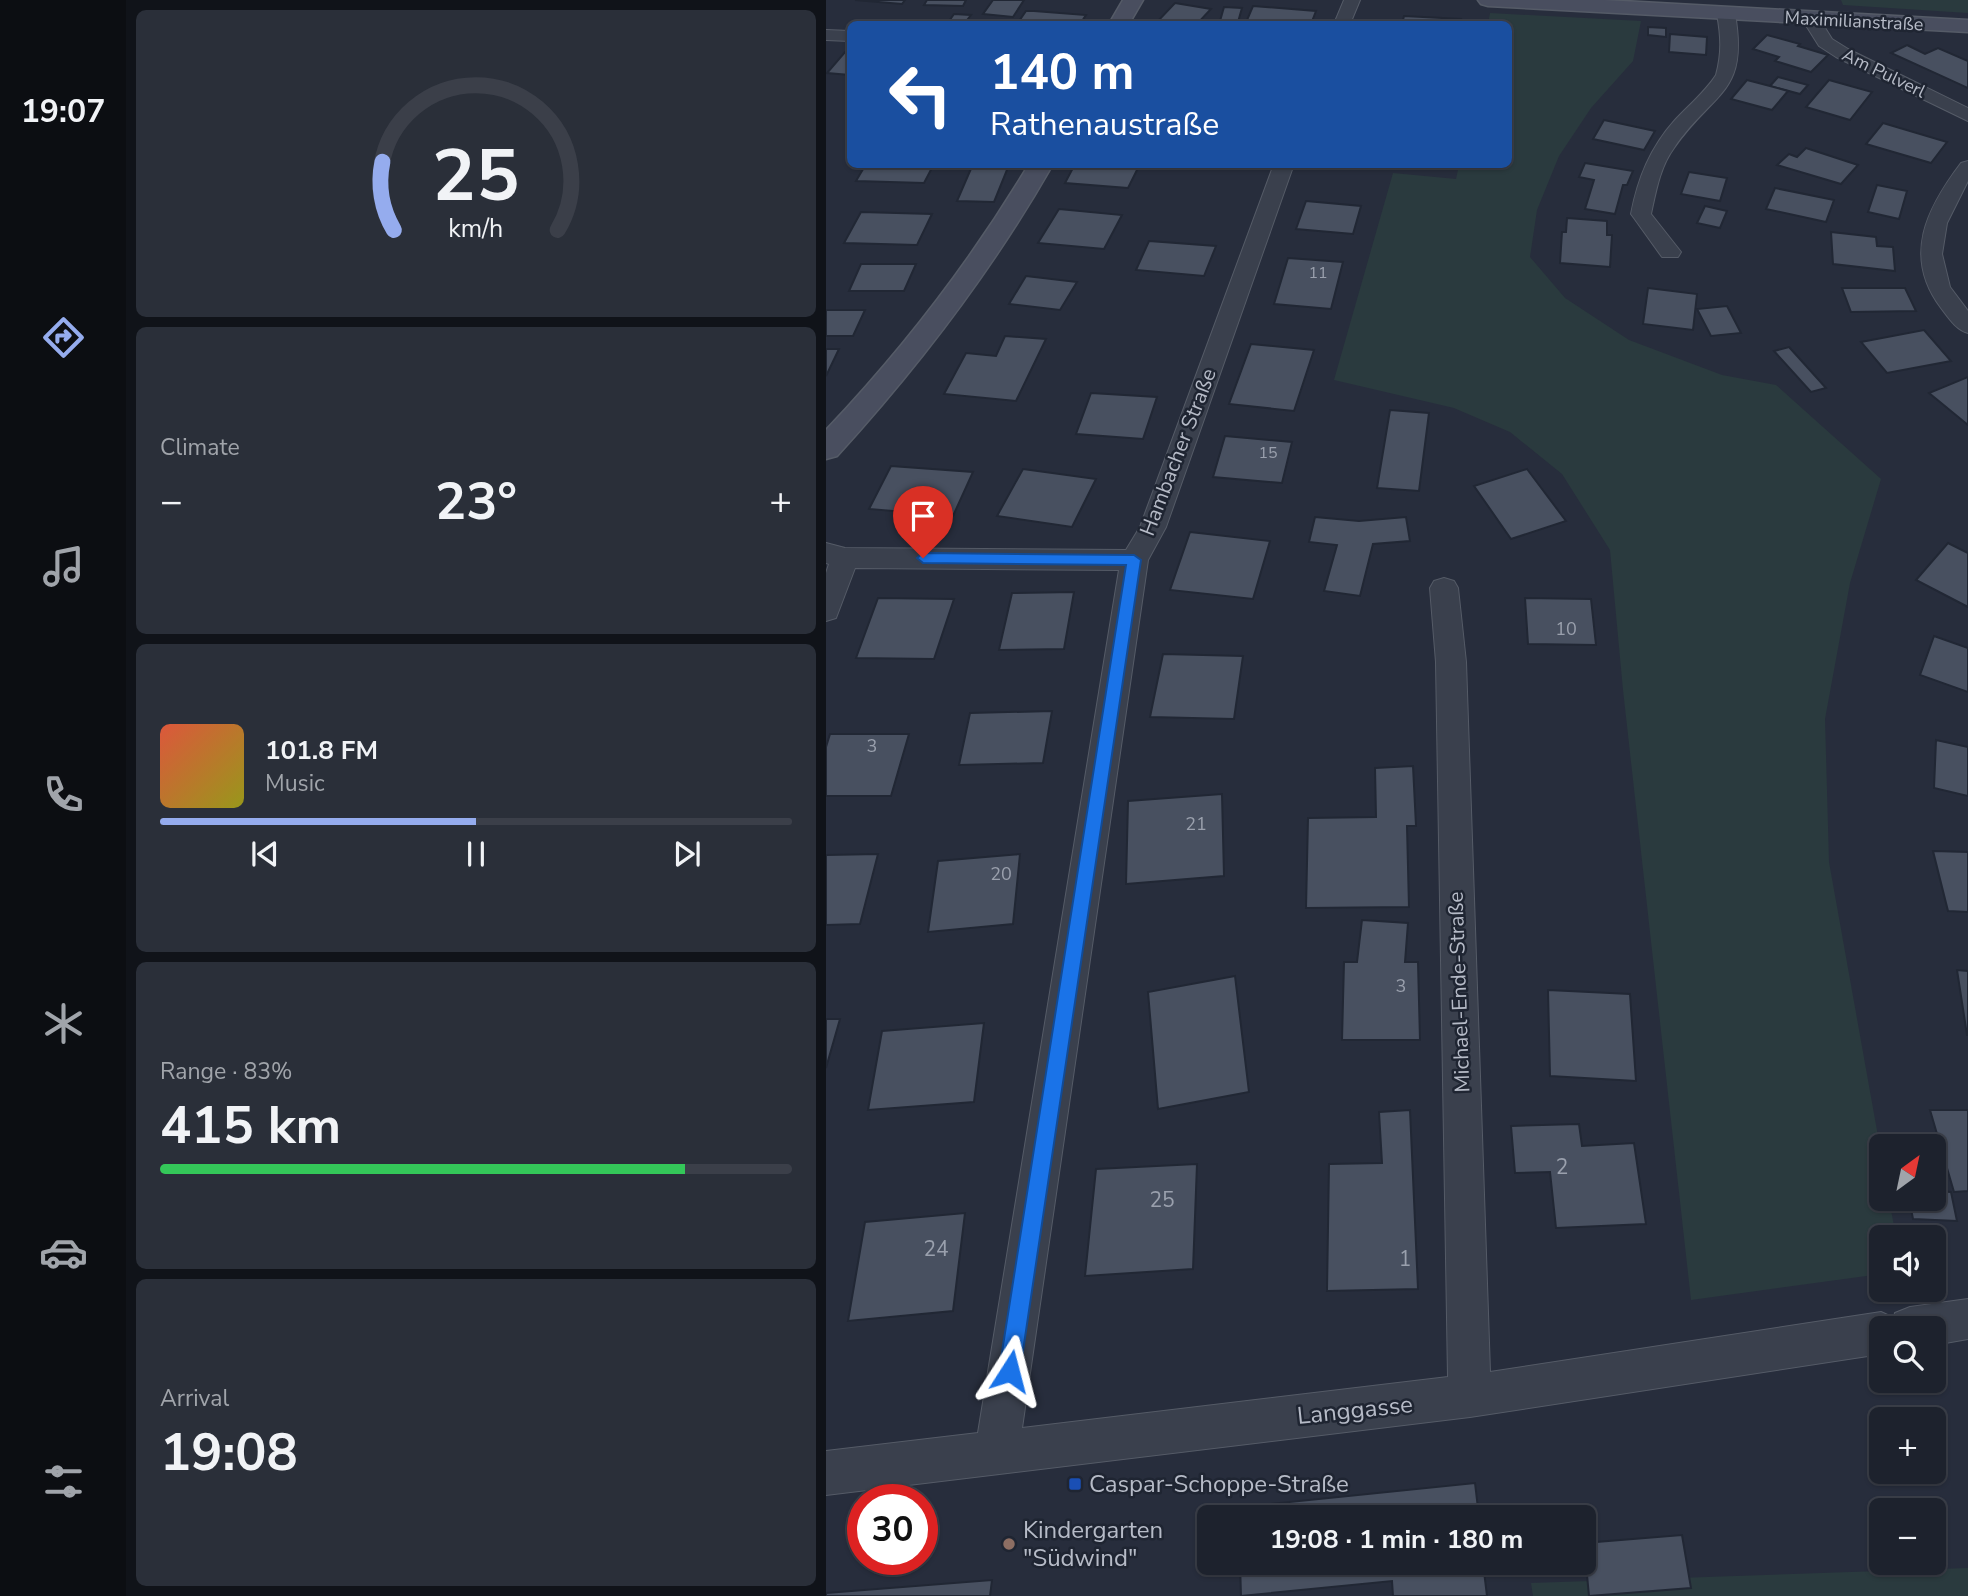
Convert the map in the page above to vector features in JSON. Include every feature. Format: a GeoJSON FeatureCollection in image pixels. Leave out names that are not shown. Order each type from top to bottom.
{"type":"FeatureCollection","features":[{"type":"Feature","properties":{"kind":"street"},"geometry":{"type":"LineString","coordinates":[[1121,21],[1133,0]]}},
{"type":"Feature","properties":{"kind":"street"},"geometry":{"type":"LineString","coordinates":[[1343,21],[1352,0]]}},
{"type":"Feature","properties":{"kind":"street","name":"Maximilianstraße"},"geometry":{"type":"LineString","coordinates":[[1488,0],[1968,26]]}},
{"type":"Feature","properties":{"kind":"street"},"geometry":{"type":"LineString","coordinates":[[1670,252],[1641,214],[1647,182],[1667,142],[1724,79],[1731,61],[1732,44],[1726,14]]}},
{"type":"Feature","properties":{"kind":"street","name":"Am Pulverl"},"geometry":{"type":"LineString","coordinates":[[1811,19],[1825,42],[1842,53],[1968,114]]}},
{"type":"Feature","properties":{"kind":"street"},"geometry":{"type":"LineString","coordinates":[[826,35],[847,36]]}},
{"type":"Feature","properties":{"kind":"street"},"geometry":{"type":"LineString","coordinates":[[1968,167],[1948,194],[1936,220],[1931,251],[1939,287],[1968,326]]}},
{"type":"Feature","properties":{"kind":"street"},"geometry":{"type":"LineString","coordinates":[[826,449],[912,354],[965,287],[1007,226],[1039,168]]}},
{"type":"Feature","properties":{"kind":"street","name":"Hambacher Straße"},"geometry":{"type":"LineString","coordinates":[[997,1452],[1134,560],[1153,527],[1283,168]]}},
{"type":"Feature","properties":{"kind":"street"},"geometry":{"type":"LineString","coordinates":[[826,610],[835,555],[1134,560]]}},
{"type":"Feature","properties":{"kind":"street","name":"Michael-Ende-Straße"},"geometry":{"type":"LineString","coordinates":[[1444,588],[1451,662],[1470,1396]]}},
{"type":"Feature","properties":{"kind":"street"},"geometry":{"type":"LineString","coordinates":[[1946,1322],[1968,1319]]}},
{"type":"Feature","properties":{"kind":"street","name":"Langgasse"},"geometry":{"type":"LineString","coordinates":[[826,1473],[1470,1396],[1869,1335]]}},
{"type":"Feature","properties":{"kind":"shaded area"},"geometry":{"type":"Polygon","coordinates":[[[1841,0],[1968,0],[1968,13],[1843,5],[1841,0]]]}},
{"type":"Feature","properties":{"kind":"shaded area"},"geometry":{"type":"Polygon","coordinates":[[[1490,13],[1641,21],[1633,61],[1591,108],[1559,156],[1537,210],[1530,257],[1565,298],[1629,340],[1722,375],[1776,385],[1881,479],[1850,583],[1825,719],[1829,862],[1878,1134],[1869,1134],[1869,1211],[1891,1211],[1894,1225],[1869,1225],[1869,1276],[1691,1300],[1623,690],[1610,550],[1562,474],[1510,432],[1454,408],[1334,380],[1393,173],[1456,179],[1458,168],[1512,168],[1512,21],[1489,21],[1490,13]]]}},
{"type":"Feature","properties":{"kind":"shaded area"},"geometry":{"type":"Polygon","coordinates":[[[1968,1568],[1968,1596],[1533,1596],[1531,1583],[1869,1571],[1869,1575],[1946,1575],[1946,1569],[1968,1568]]]}},
{"type":"Feature","properties":{"kind":"building"},"geometry":{"type":"Polygon","coordinates":[[[855,0],[905,0],[902,4],[855,0]]]}},
{"type":"Feature","properties":{"kind":"building"},"geometry":{"type":"Polygon","coordinates":[[[927,0],[966,0],[963,6],[924,5],[927,0]]]}},
{"type":"Feature","properties":{"kind":"building"},"geometry":{"type":"Polygon","coordinates":[[[993,0],[1024,0],[1013,17],[983,14],[993,0]]]}},
{"type":"Feature","properties":{"kind":"building"},"geometry":{"type":"Polygon","coordinates":[[[1175,3],[1211,9],[1200,21],[1158,21],[1175,3]]]}},
{"type":"Feature","properties":{"kind":"building"},"geometry":{"type":"Polygon","coordinates":[[[1253,6],[1316,11],[1312,21],[1247,20],[1253,6]]]}},
{"type":"Feature","properties":{"kind":"building"},"geometry":{"type":"Polygon","coordinates":[[[1224,7],[1242,8],[1238,21],[1220,21],[1224,7]]]}},
{"type":"Feature","properties":{"kind":"building"},"geometry":{"type":"Polygon","coordinates":[[[1026,11],[1086,15],[1082,21],[1019,21],[1026,11]]]}},
{"type":"Feature","properties":{"kind":"building"},"geometry":{"type":"Polygon","coordinates":[[[954,14],[971,15],[966,21],[949,21],[954,14]]]}},
{"type":"Feature","properties":{"kind":"building"},"geometry":{"type":"Polygon","coordinates":[[[1404,16],[1461,19],[1461,21],[1403,21],[1404,16]]]}},
{"type":"Feature","properties":{"kind":"building"},"geometry":{"type":"Polygon","coordinates":[[[1648,27],[1666,28],[1666,37],[1648,35],[1648,27]]]}},
{"type":"Feature","properties":{"kind":"building"},"geometry":{"type":"Polygon","coordinates":[[[1670,34],[1707,37],[1706,55],[1669,52],[1670,34]]]}},
{"type":"Feature","properties":{"kind":"building"},"geometry":{"type":"Polygon","coordinates":[[[1767,35],[1828,55],[1811,72],[1775,61],[1779,57],[1753,49],[1767,35]]]}},
{"type":"Feature","properties":{"kind":"building"},"geometry":{"type":"Polygon","coordinates":[[[1907,45],[1925,54],[1938,48],[1968,61],[1968,88],[1891,53],[1907,45]]]}},
{"type":"Feature","properties":{"kind":"building"},"geometry":{"type":"Polygon","coordinates":[[[845,52],[847,52],[847,75],[827,73],[845,52]]]}},
{"type":"Feature","properties":{"kind":"building"},"geometry":{"type":"Polygon","coordinates":[[[1778,77],[1808,85],[1800,94],[1770,86],[1778,77]]]}},
{"type":"Feature","properties":{"kind":"building"},"geometry":{"type":"Polygon","coordinates":[[[1747,80],[1788,91],[1772,110],[1731,99],[1747,80]]]}},
{"type":"Feature","properties":{"kind":"building"},"geometry":{"type":"Polygon","coordinates":[[[1829,80],[1872,92],[1850,120],[1806,107],[1829,80]]]}},
{"type":"Feature","properties":{"kind":"building"},"geometry":{"type":"Polygon","coordinates":[[[1604,120],[1655,131],[1644,150],[1593,139],[1604,120]]]}},
{"type":"Feature","properties":{"kind":"building"},"geometry":{"type":"Polygon","coordinates":[[[1883,123],[1947,142],[1931,163],[1866,144],[1883,123]]]}},
{"type":"Feature","properties":{"kind":"building"},"geometry":{"type":"Polygon","coordinates":[[[1806,148],[1858,165],[1841,184],[1777,165],[1789,154],[1797,157],[1806,148]]]}},
{"type":"Feature","properties":{"kind":"building"},"geometry":{"type":"Polygon","coordinates":[[[1585,163],[1633,171],[1627,185],[1623,185],[1615,214],[1585,209],[1594,180],[1579,177],[1585,163]]]}},
{"type":"Feature","properties":{"kind":"building"},"geometry":{"type":"Polygon","coordinates":[[[864,168],[932,168],[924,183],[856,181],[864,168]]]}},
{"type":"Feature","properties":{"kind":"building"},"geometry":{"type":"Polygon","coordinates":[[[971,168],[1008,168],[994,202],[957,201],[971,168]]]}},
{"type":"Feature","properties":{"kind":"building"},"geometry":{"type":"Polygon","coordinates":[[[1073,168],[1138,168],[1128,188],[1065,183],[1073,168]]]}},
{"type":"Feature","properties":{"kind":"building"},"geometry":{"type":"Polygon","coordinates":[[[1689,172],[1727,178],[1720,201],[1681,194],[1689,172]]]}},
{"type":"Feature","properties":{"kind":"building"},"geometry":{"type":"Polygon","coordinates":[[[1877,185],[1907,191],[1899,219],[1868,212],[1877,185]]]}},
{"type":"Feature","properties":{"kind":"building"},"geometry":{"type":"Polygon","coordinates":[[[1775,188],[1834,200],[1826,222],[1766,209],[1775,188]]]}},
{"type":"Feature","properties":{"kind":"building"},"geometry":{"type":"Polygon","coordinates":[[[1306,201],[1361,206],[1353,234],[1296,229],[1306,201]]]}},
{"type":"Feature","properties":{"kind":"building"},"geometry":{"type":"Polygon","coordinates":[[[1705,206],[1727,211],[1720,228],[1697,223],[1705,206]]]}},
{"type":"Feature","properties":{"kind":"building"},"geometry":{"type":"Polygon","coordinates":[[[1059,209],[1122,215],[1104,249],[1038,243],[1059,209]]]}},
{"type":"Feature","properties":{"kind":"building"},"geometry":{"type":"Polygon","coordinates":[[[861,212],[932,214],[917,245],[844,243],[861,212]]]}},
{"type":"Feature","properties":{"kind":"building"},"geometry":{"type":"Polygon","coordinates":[[[1567,218],[1607,221],[1607,235],[1612,235],[1610,267],[1560,263],[1562,232],[1566,232],[1567,218]]]}},
{"type":"Feature","properties":{"kind":"building"},"geometry":{"type":"Polygon","coordinates":[[[1831,232],[1876,237],[1877,246],[1893,247],[1895,271],[1833,264],[1831,232]]]}},
{"type":"Feature","properties":{"kind":"building"},"geometry":{"type":"Polygon","coordinates":[[[1149,241],[1216,246],[1204,276],[1136,270],[1149,241]]]}},
{"type":"Feature","properties":{"kind":"building"},"geometry":{"type":"Polygon","coordinates":[[[1288,258],[1343,262],[1331,309],[1274,304],[1288,258]]]}},
{"type":"Feature","properties":{"kind":"building"},"geometry":{"type":"Polygon","coordinates":[[[861,264],[916,264],[904,291],[849,291],[861,264]]]}},
{"type":"Feature","properties":{"kind":"building"},"geometry":{"type":"Polygon","coordinates":[[[1026,276],[1077,282],[1060,310],[1009,304],[1026,276]]]}},
{"type":"Feature","properties":{"kind":"building"},"geometry":{"type":"Polygon","coordinates":[[[1648,288],[1697,294],[1693,330],[1643,324],[1648,288]]]}},
{"type":"Feature","properties":{"kind":"building"},"geometry":{"type":"Polygon","coordinates":[[[1842,288],[1905,288],[1916,311],[1851,312],[1842,288]]]}},
{"type":"Feature","properties":{"kind":"building"},"geometry":{"type":"Polygon","coordinates":[[[1727,306],[1741,333],[1711,336],[1697,309],[1727,306]]]}},
{"type":"Feature","properties":{"kind":"building"},"geometry":{"type":"Polygon","coordinates":[[[826,310],[865,310],[853,336],[826,336],[826,310]]]}},
{"type":"Feature","properties":{"kind":"building"},"geometry":{"type":"Polygon","coordinates":[[[1924,330],[1951,361],[1887,373],[1861,342],[1924,330]]]}},
{"type":"Feature","properties":{"kind":"building"},"geometry":{"type":"Polygon","coordinates":[[[1005,336],[1046,339],[1016,401],[944,394],[966,353],[996,356],[1005,336]]]}},
{"type":"Feature","properties":{"kind":"building"},"geometry":{"type":"Polygon","coordinates":[[[1251,344],[1314,350],[1294,411],[1229,404],[1251,344]]]}},
{"type":"Feature","properties":{"kind":"building"},"geometry":{"type":"Polygon","coordinates":[[[1789,347],[1826,388],[1811,392],[1774,351],[1789,347]]]}},
{"type":"Feature","properties":{"kind":"building"},"geometry":{"type":"Polygon","coordinates":[[[826,349],[839,349],[826,376],[826,349]]]}},
{"type":"Feature","properties":{"kind":"building"},"geometry":{"type":"Polygon","coordinates":[[[1968,377],[1968,425],[1929,393],[1968,377]]]}},
{"type":"Feature","properties":{"kind":"building"},"geometry":{"type":"Polygon","coordinates":[[[1091,393],[1157,397],[1143,439],[1076,434],[1091,393]]]}},
{"type":"Feature","properties":{"kind":"building"},"geometry":{"type":"Polygon","coordinates":[[[1390,410],[1429,413],[1419,491],[1377,488],[1390,410]]]}},
{"type":"Feature","properties":{"kind":"building"},"geometry":{"type":"Polygon","coordinates":[[[1225,436],[1292,442],[1282,483],[1213,477],[1225,436]]]}},
{"type":"Feature","properties":{"kind":"building"},"geometry":{"type":"Polygon","coordinates":[[[891,466],[973,472],[953,516],[869,509],[891,466]]]}},
{"type":"Feature","properties":{"kind":"building"},"geometry":{"type":"Polygon","coordinates":[[[1023,469],[1096,479],[1072,527],[997,516],[1023,469]]]}},
{"type":"Feature","properties":{"kind":"building"},"geometry":{"type":"Polygon","coordinates":[[[1527,469],[1566,521],[1511,539],[1474,486],[1527,469]]]}},
{"type":"Feature","properties":{"kind":"building"},"geometry":{"type":"Polygon","coordinates":[[[1315,517],[1359,521],[1406,517],[1410,541],[1373,544],[1360,596],[1324,591],[1337,545],[1309,542],[1315,517]]]}},
{"type":"Feature","properties":{"kind":"building"},"geometry":{"type":"Polygon","coordinates":[[[1190,532],[1270,541],[1253,599],[1170,590],[1190,532]]]}},
{"type":"Feature","properties":{"kind":"building"},"geometry":{"type":"Polygon","coordinates":[[[1948,543],[1968,553],[1968,607],[1916,580],[1948,543]]]}},
{"type":"Feature","properties":{"kind":"building"},"geometry":{"type":"Polygon","coordinates":[[[1074,592],[1064,649],[999,650],[1012,593],[1074,592]]]}},
{"type":"Feature","properties":{"kind":"building"},"geometry":{"type":"Polygon","coordinates":[[[878,598],[954,599],[934,659],[856,658],[878,598]]]}},
{"type":"Feature","properties":{"kind":"building"},"geometry":{"type":"Polygon","coordinates":[[[1525,598],[1591,599],[1596,645],[1528,644],[1525,598]]]}},
{"type":"Feature","properties":{"kind":"building"},"geometry":{"type":"Polygon","coordinates":[[[1934,636],[1968,648],[1968,692],[1920,675],[1934,636]]]}},
{"type":"Feature","properties":{"kind":"building"},"geometry":{"type":"Polygon","coordinates":[[[1163,654],[1243,656],[1234,719],[1150,717],[1163,654]]]}},
{"type":"Feature","properties":{"kind":"building"},"geometry":{"type":"Polygon","coordinates":[[[1052,711],[1043,763],[959,765],[970,713],[1052,711]]]}},
{"type":"Feature","properties":{"kind":"building"},"geometry":{"type":"Polygon","coordinates":[[[830,734],[909,734],[891,796],[826,796],[826,747],[830,734]]]}},
{"type":"Feature","properties":{"kind":"building"},"geometry":{"type":"Polygon","coordinates":[[[1936,740],[1968,747],[1968,796],[1934,788],[1936,740]]]}},
{"type":"Feature","properties":{"kind":"building"},"geometry":{"type":"Polygon","coordinates":[[[1413,766],[1416,826],[1407,826],[1409,907],[1306,908],[1308,818],[1376,817],[1375,768],[1413,766]]]}},
{"type":"Feature","properties":{"kind":"building"},"geometry":{"type":"Polygon","coordinates":[[[1222,794],[1224,876],[1126,884],[1128,801],[1222,794]]]}},
{"type":"Feature","properties":{"kind":"building"},"geometry":{"type":"Polygon","coordinates":[[[1933,851],[1968,852],[1968,912],[1948,911],[1933,851]]]}},
{"type":"Feature","properties":{"kind":"building"},"geometry":{"type":"Polygon","coordinates":[[[878,854],[860,924],[826,925],[826,855],[878,854]]]}},
{"type":"Feature","properties":{"kind":"building"},"geometry":{"type":"Polygon","coordinates":[[[1020,854],[1013,924],[928,932],[938,861],[1020,854]]]}},
{"type":"Feature","properties":{"kind":"building"},"geometry":{"type":"Polygon","coordinates":[[[1362,920],[1408,923],[1405,962],[1418,962],[1420,1040],[1342,1040],[1344,962],[1357,962],[1362,920]]]}},
{"type":"Feature","properties":{"kind":"building"},"geometry":{"type":"Polygon","coordinates":[[[1957,970],[1968,971],[1968,1035],[1967,1035],[1957,970]]]}},
{"type":"Feature","properties":{"kind":"building"},"geometry":{"type":"Polygon","coordinates":[[[1235,976],[1249,1092],[1158,1109],[1148,992],[1235,976]]]}},
{"type":"Feature","properties":{"kind":"building"},"geometry":{"type":"Polygon","coordinates":[[[1548,990],[1630,994],[1636,1081],[1550,1076],[1548,990]]]}},
{"type":"Feature","properties":{"kind":"building"},"geometry":{"type":"Polygon","coordinates":[[[826,1019],[840,1019],[826,1068],[826,1019]]]}},
{"type":"Feature","properties":{"kind":"building"},"geometry":{"type":"Polygon","coordinates":[[[984,1023],[974,1102],[868,1110],[882,1031],[984,1023]]]}},
{"type":"Feature","properties":{"kind":"building"},"geometry":{"type":"Polygon","coordinates":[[[1410,1110],[1418,1289],[1327,1291],[1329,1164],[1382,1163],[1379,1112],[1410,1110]]]}},
{"type":"Feature","properties":{"kind":"building"},"geometry":{"type":"Polygon","coordinates":[[[1930,1110],[1968,1110],[1968,1191],[1954,1192],[1946,1165],[1946,1134],[1937,1134],[1930,1110]]]}},
{"type":"Feature","properties":{"kind":"building"},"geometry":{"type":"Polygon","coordinates":[[[1579,1124],[1582,1146],[1634,1143],[1646,1224],[1556,1228],[1550,1172],[1515,1173],[1511,1126],[1579,1124]]]}},
{"type":"Feature","properties":{"kind":"building"},"geometry":{"type":"Polygon","coordinates":[[[1197,1164],[1193,1269],[1085,1276],[1096,1169],[1197,1164]]]}},
{"type":"Feature","properties":{"kind":"building"},"geometry":{"type":"Polygon","coordinates":[[[1946,1192],[1951,1192],[1957,1221],[1913,1219],[1911,1211],[1946,1211],[1946,1192]]]}},
{"type":"Feature","properties":{"kind":"building"},"geometry":{"type":"Polygon","coordinates":[[[965,1213],[953,1311],[848,1321],[865,1222],[965,1213]]]}},
{"type":"Feature","properties":{"kind":"building"},"geometry":{"type":"Polygon","coordinates":[[[1475,1483],[1478,1505],[1260,1505],[1475,1483]]]}},
{"type":"Feature","properties":{"kind":"building"},"geometry":{"type":"Polygon","coordinates":[[[1682,1535],[1691,1588],[1589,1596],[1587,1575],[1596,1575],[1596,1542],[1682,1535]]]}},
{"type":"Feature","properties":{"kind":"building"},"geometry":{"type":"Polygon","coordinates":[[[1240,1575],[1484,1575],[1487,1596],[1393,1596],[1392,1581],[1241,1596],[1240,1575]]]}},
{"type":"Feature","properties":{"kind":"building","name":"Kindergarten \"Südwind\""},"geometry":{"type":"Polygon","coordinates":[[[992,1580],[990,1596],[826,1596],[826,1593],[992,1580]]]}},
{"type":"Feature","properties":{"kind":"place","name":"Caspar-Schoppe-Straße"},"geometry":{"type":"Point","coordinates":[1075,1484]}},
{"type":"Feature","properties":{"kind":"place","name":"Kindergarten \"Südwind\""},"geometry":{"type":"Point","coordinates":[1009,1544]}},
{"type":"Feature","properties":{"kind":"route"},"geometry":{"type":"LineString","coordinates":[[923,558],[1134,560],[1010,1371]]}}]}
